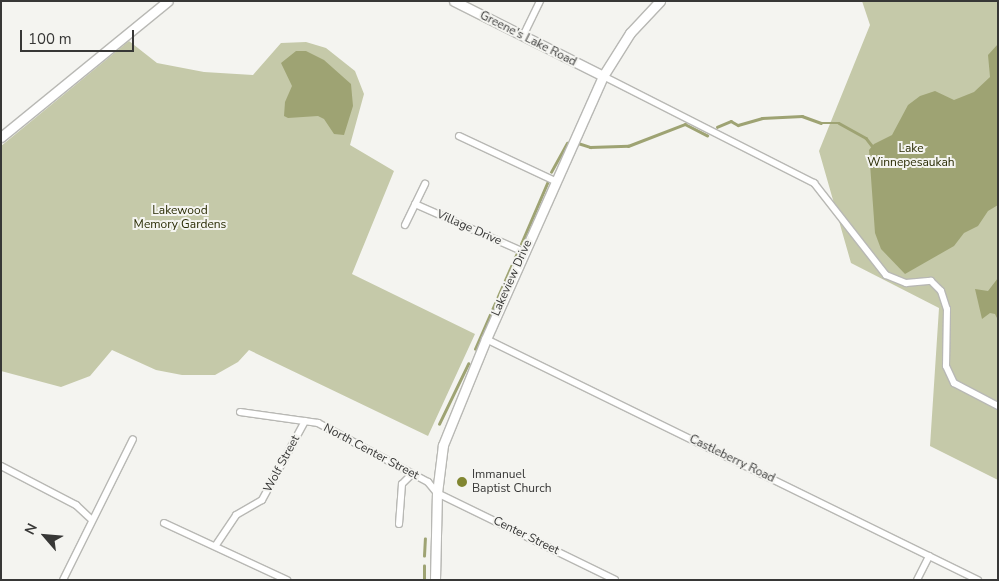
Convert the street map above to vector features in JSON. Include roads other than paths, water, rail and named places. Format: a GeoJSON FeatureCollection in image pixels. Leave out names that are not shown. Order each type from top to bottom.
{"type":"FeatureCollection","features":[{"type":"Feature","properties":{"kind":"main road"},"geometry":{"type":"LineString","coordinates":[[1,137],[168,1]]}},
{"type":"Feature","properties":{"kind":"main road","name":"Greene's Lake Road"},"geometry":{"type":"LineString","coordinates":[[454,1],[603,76]]}},
{"type":"Feature","properties":{"kind":"main road","name":"Lakeview Drive"},"geometry":{"type":"LineString","coordinates":[[434,580],[437,493],[443,445],[486,338],[603,76],[630,33],[660,1]]}},
{"type":"Feature","properties":{"kind":"street"},"geometry":{"type":"LineString","coordinates":[[523,36],[540,1]]}},
{"type":"Feature","properties":{"kind":"street"},"geometry":{"type":"LineString","coordinates":[[603,76],[814,183],[886,275],[906,283],[931,281],[941,291],[947,309],[946,366],[954,383],[998,406]]}},
{"type":"Feature","properties":{"kind":"street"},"geometry":{"type":"LineString","coordinates":[[459,136],[555,181]]}},
{"type":"Feature","properties":{"kind":"street"},"geometry":{"type":"LineString","coordinates":[[404,225],[425,184]]}},
{"type":"Feature","properties":{"kind":"street","name":"Village Drive"},"geometry":{"type":"LineString","coordinates":[[415,204],[524,252]]}},
{"type":"Feature","properties":{"kind":"street","name":"Castleberry Road"},"geometry":{"type":"LineString","coordinates":[[486,338],[978,580]]}},
{"type":"Feature","properties":{"kind":"street","name":"North Center Street"},"geometry":{"type":"LineString","coordinates":[[240,412],[318,423],[428,482],[437,493]]}},
{"type":"Feature","properties":{"kind":"street","name":"Wolf Street"},"geometry":{"type":"LineString","coordinates":[[216,545],[236,515],[262,500],[304,422]]}},
{"type":"Feature","properties":{"kind":"street"},"geometry":{"type":"LineString","coordinates":[[63,580],[91,519],[134,439]]}},
{"type":"Feature","properties":{"kind":"street"},"geometry":{"type":"LineString","coordinates":[[1,466],[76,505],[91,519]]}},
{"type":"Feature","properties":{"kind":"street"},"geometry":{"type":"LineString","coordinates":[[399,524],[402,484],[412,474]]}},
{"type":"Feature","properties":{"kind":"street","name":"Center Street"},"geometry":{"type":"LineString","coordinates":[[437,493],[615,580]]}},
{"type":"Feature","properties":{"kind":"street"},"geometry":{"type":"LineString","coordinates":[[164,524],[216,545],[287,580]]}},
{"type":"Feature","properties":{"kind":"street"},"geometry":{"type":"LineString","coordinates":[[917,580],[929,556]]}},
{"type":"Feature","properties":{"kind":"waterway"},"geometry":{"type":"LineString","coordinates":[[717,127],[731,121],[738,125],[762,118],[802,116],[821,123],[839,123],[866,138],[873,147]]}},
{"type":"Feature","properties":{"kind":"waterway"},"geometry":{"type":"LineString","coordinates":[[578,143],[590,147],[628,146],[685,124],[707,135]]}},
{"type":"Feature","properties":{"kind":"waterway"},"geometry":{"type":"LineString","coordinates":[[551,172],[567,143]]}},
{"type":"Feature","properties":{"kind":"waterway"},"geometry":{"type":"LineString","coordinates":[[521,244],[548,181]]}},
{"type":"Feature","properties":{"kind":"waterway"},"geometry":{"type":"LineString","coordinates":[[475,349],[516,255]]}},
{"type":"Feature","properties":{"kind":"waterway"},"geometry":{"type":"LineString","coordinates":[[439,424],[468,364]]}},
{"type":"Feature","properties":{"kind":"waterway"},"geometry":{"type":"LineString","coordinates":[[424,556],[425,539]]}},
{"type":"Feature","properties":{"kind":"waterway"},"geometry":{"type":"LineString","coordinates":[[424,566],[424,580]]}},
{"type":"Feature","properties":{"kind":"place","name":"Immanuel Baptist Church"},"geometry":{"type":"Point","coordinates":[462,482]}},
{"type":"Feature","properties":{"kind":"park label","name":"Lake Winnepesaukah"},"geometry":{"type":"Point","coordinates":[911,156]}},
{"type":"Feature","properties":{"kind":"park label","name":"Lakewood Memory Gardens"},"geometry":{"type":"Point","coordinates":[180,218]}}]}
